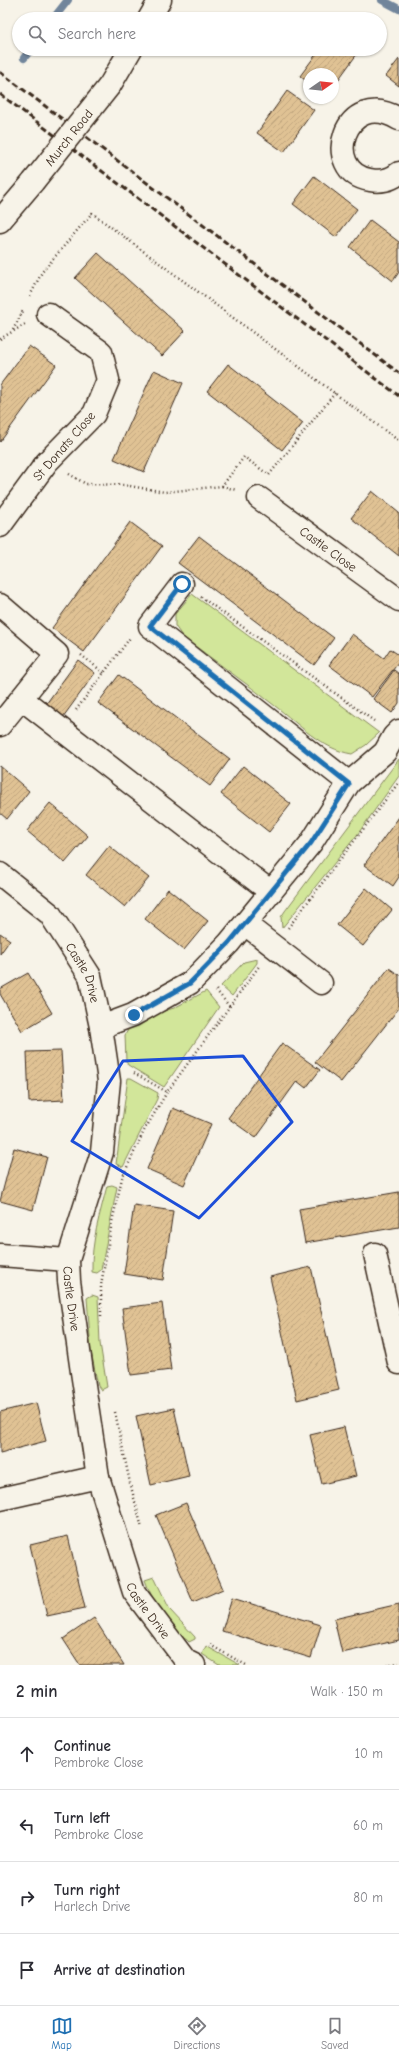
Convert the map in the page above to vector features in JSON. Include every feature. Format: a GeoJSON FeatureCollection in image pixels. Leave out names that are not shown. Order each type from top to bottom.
{"type":"FeatureCollection","features":[{"type":"Feature","properties":{"kind":"street"},"geometry":{"type":"LineString","coordinates":[[152,12],[160,0]]}},
{"type":"Feature","properties":{"kind":"street","name":"Murch Road"},"geometry":{"type":"LineString","coordinates":[[0,221],[110,85],[127,56]]}},
{"type":"Feature","properties":{"kind":"street"},"geometry":{"type":"LineString","coordinates":[[397,177],[378,182],[366,180],[355,174],[347,165],[342,151],[343,139],[347,128],[354,119],[364,113],[376,111],[388,112],[399,119]]}},
{"type":"Feature","properties":{"kind":"street","name":"St Donats Close"},"geometry":{"type":"LineString","coordinates":[[0,526],[47,462],[94,414],[108,380],[101,352],[48,314]]}},
{"type":"Feature","properties":{"kind":"street","name":"Castle Close"},"geometry":{"type":"LineString","coordinates":[[258,498],[399,600]]}},
{"type":"Feature","properties":{"kind":"street"},"geometry":{"type":"LineString","coordinates":[[182,584],[150,626],[349,784]]}},
{"type":"Feature","properties":{"kind":"street"},"geometry":{"type":"LineString","coordinates":[[0,605],[57,654],[0,725]]}},
{"type":"Feature","properties":{"kind":"street"},"geometry":{"type":"LineString","coordinates":[[22,699],[271,892]]}},
{"type":"Feature","properties":{"kind":"street"},"geometry":{"type":"LineString","coordinates":[[101,1027],[134,1015],[190,983],[229,943],[245,924],[311,843],[349,784],[385,752],[396,733]]}},
{"type":"Feature","properties":{"kind":"street","name":"Castle Drive"},"geometry":{"type":"LineString","coordinates":[[0,874],[50,914],[90,976],[101,1027],[109,1081],[102,1152],[68,1260],[69,1281],[77,1342],[98,1477],[134,1592],[186,1661],[194,1665]]}},
{"type":"Feature","properties":{"kind":"street"},"geometry":{"type":"LineString","coordinates":[[245,924],[321,983]]}},
{"type":"Feature","properties":{"kind":"street"},"geometry":{"type":"LineString","coordinates":[[375,1254],[399,1363]]}},
{"type":"Feature","properties":{"kind":"street"},"geometry":{"type":"LineString","coordinates":[[0,1255],[68,1260]]}},
{"type":"Feature","properties":{"kind":"street"},"geometry":{"type":"LineString","coordinates":[[0,1499],[98,1477]]}},
{"type":"Feature","properties":{"kind":"path"},"geometry":{"type":"LineString","coordinates":[[29,298],[42,272],[92,213],[399,441]]}},
{"type":"Feature","properties":{"kind":"path"},"geometry":{"type":"LineString","coordinates":[[13,330],[26,304]]}},
{"type":"Feature","properties":{"kind":"path"},"geometry":{"type":"LineString","coordinates":[[0,339],[13,330],[48,314]]}},
{"type":"Feature","properties":{"kind":"path"},"geometry":{"type":"LineString","coordinates":[[47,462],[86,484],[124,485],[165,492],[222,486],[244,457],[269,475],[335,393]]}},
{"type":"Feature","properties":{"kind":"path"},"geometry":{"type":"LineString","coordinates":[[182,584],[396,733]]}},
{"type":"Feature","properties":{"kind":"path"},"geometry":{"type":"LineString","coordinates":[[62,729],[135,631],[150,626]]}},
{"type":"Feature","properties":{"kind":"path"},"geometry":{"type":"LineString","coordinates":[[101,1320],[101,1285],[112,1222],[122,1178],[147,1125],[167,1092],[274,946],[399,782]]}},
{"type":"Feature","properties":{"kind":"path"},"geometry":{"type":"LineString","coordinates":[[105,1058],[167,1092]]}},
{"type":"Feature","properties":{"kind":"path"},"geometry":{"type":"LineString","coordinates":[[113,1404],[130,1483],[144,1534]]}},
{"type":"Feature","properties":{"kind":"path"},"geometry":{"type":"LineString","coordinates":[[204,1641],[246,1665]]}},
{"type":"Feature","properties":{"kind":"path"},"geometry":{"type":"LineString","coordinates":[[387,1665],[399,1663]]}},
{"type":"Feature","properties":{"kind":"highlighted area"},"geometry":{"type":"Polygon","coordinates":[[[243,1056],[292,1122],[199,1218],[72,1141],[123,1061],[243,1056]]]}},
{"type":"Feature","properties":{"kind":"green space"},"geometry":{"type":"Polygon","coordinates":[[[192,594],[379,733],[366,745],[352,754],[330,747],[311,735],[264,697],[182,636],[175,626],[175,614],[192,594]]]}},
{"type":"Feature","properties":{"kind":"green space"},"geometry":{"type":"Polygon","coordinates":[[[399,759],[399,776],[357,835],[282,928],[281,917],[285,911],[399,759]]]}},
{"type":"Feature","properties":{"kind":"green space"},"geometry":{"type":"Polygon","coordinates":[[[257,959],[257,963],[232,996],[221,986],[244,962],[257,959]]]}},
{"type":"Feature","properties":{"kind":"green space"},"geometry":{"type":"Polygon","coordinates":[[[206,991],[219,1007],[164,1087],[128,1065],[126,1061],[125,1035],[131,1025],[144,1017],[174,1008],[206,991]]]}},
{"type":"Feature","properties":{"kind":"green space"},"geometry":{"type":"Polygon","coordinates":[[[128,1078],[131,1078],[158,1093],[157,1099],[123,1167],[116,1164],[128,1078]]]}},
{"type":"Feature","properties":{"kind":"green space"},"geometry":{"type":"Polygon","coordinates":[[[112,1185],[117,1187],[101,1270],[97,1273],[92,1272],[94,1239],[107,1186],[112,1185]]]}},
{"type":"Feature","properties":{"kind":"green space"},"geometry":{"type":"Polygon","coordinates":[[[92,1295],[98,1297],[100,1343],[107,1387],[101,1390],[98,1386],[91,1351],[87,1298],[92,1295]]]}},
{"type":"Feature","properties":{"kind":"green space"},"geometry":{"type":"Polygon","coordinates":[[[154,1577],[170,1610],[195,1637],[195,1639],[189,1642],[183,1638],[176,1632],[160,1610],[151,1595],[145,1580],[154,1577]]]}},
{"type":"Feature","properties":{"kind":"green space"},"geometry":{"type":"Polygon","coordinates":[[[206,1646],[240,1665],[219,1665],[202,1654],[206,1646]]]}},
{"type":"Feature","properties":{"kind":"building"},"geometry":{"type":"Polygon","coordinates":[[[315,56],[356,56],[339,79],[339,68],[306,68],[315,56]]]}},
{"type":"Feature","properties":{"kind":"building"},"geometry":{"type":"Polygon","coordinates":[[[399,59],[399,86],[386,76],[399,59]]]}},
{"type":"Feature","properties":{"kind":"building"},"geometry":{"type":"Polygon","coordinates":[[[287,91],[303,102],[303,104],[314,110],[284,152],[257,133],[287,91]]]}},
{"type":"Feature","properties":{"kind":"building"},"geometry":{"type":"Polygon","coordinates":[[[314,176],[357,209],[336,237],[293,204],[314,176]]]}},
{"type":"Feature","properties":{"kind":"building"},"geometry":{"type":"Polygon","coordinates":[[[370,220],[399,242],[399,272],[393,281],[350,247],[370,220]]]}},
{"type":"Feature","properties":{"kind":"building"},"geometry":{"type":"Polygon","coordinates":[[[98,253],[185,331],[162,356],[75,278],[98,253]]]}},
{"type":"Feature","properties":{"kind":"building"},"geometry":{"type":"Polygon","coordinates":[[[29,346],[56,365],[0,442],[0,385],[29,346]]]}},
{"type":"Feature","properties":{"kind":"building"},"geometry":{"type":"Polygon","coordinates":[[[228,364],[303,423],[282,450],[207,391],[228,364]]]}},
{"type":"Feature","properties":{"kind":"building"},"geometry":{"type":"Polygon","coordinates":[[[154,370],[183,383],[144,472],[114,459],[154,370]]]}},
{"type":"Feature","properties":{"kind":"building"},"geometry":{"type":"Polygon","coordinates":[[[372,491],[399,513],[399,556],[351,518],[372,491]]]}},
{"type":"Feature","properties":{"kind":"building"},"geometry":{"type":"Polygon","coordinates":[[[130,522],[162,546],[84,652],[52,628],[130,522]]]}},
{"type":"Feature","properties":{"kind":"building"},"geometry":{"type":"Polygon","coordinates":[[[199,536],[334,638],[314,665],[178,563],[199,536]]]}},
{"type":"Feature","properties":{"kind":"building"},"geometry":{"type":"Polygon","coordinates":[[[352,634],[384,658],[390,649],[399,655],[399,662],[372,697],[329,665],[352,634]]]}},
{"type":"Feature","properties":{"kind":"building"},"geometry":{"type":"Polygon","coordinates":[[[78,660],[95,673],[63,717],[46,704],[78,660]]]}},
{"type":"Feature","properties":{"kind":"building"},"geometry":{"type":"Polygon","coordinates":[[[394,670],[399,674],[399,703],[392,713],[373,699],[394,670]]]}},
{"type":"Feature","properties":{"kind":"building"},"geometry":{"type":"Polygon","coordinates":[[[119,675],[230,759],[210,786],[98,703],[119,675]]]}},
{"type":"Feature","properties":{"kind":"building"},"geometry":{"type":"Polygon","coordinates":[[[0,766],[29,791],[7,819],[0,813],[0,766]]]}},
{"type":"Feature","properties":{"kind":"building"},"geometry":{"type":"Polygon","coordinates":[[[243,766],[291,804],[269,832],[221,794],[243,766]]]}},
{"type":"Feature","properties":{"kind":"building"},"geometry":{"type":"Polygon","coordinates":[[[50,803],[88,836],[65,863],[27,831],[50,803]]]}},
{"type":"Feature","properties":{"kind":"building"},"geometry":{"type":"Polygon","coordinates":[[[399,817],[399,877],[393,886],[364,865],[399,817]]]}},
{"type":"Feature","properties":{"kind":"building"},"geometry":{"type":"Polygon","coordinates":[[[109,846],[149,878],[125,907],[86,875],[109,846]]]}},
{"type":"Feature","properties":{"kind":"building"},"geometry":{"type":"Polygon","coordinates":[[[366,888],[392,910],[363,946],[337,925],[366,888]]]}},
{"type":"Feature","properties":{"kind":"building"},"geometry":{"type":"Polygon","coordinates":[[[168,889],[208,921],[184,950],[145,919],[168,889]]]}},
{"type":"Feature","properties":{"kind":"building"},"geometry":{"type":"Polygon","coordinates":[[[0,933],[10,940],[0,954],[0,933]]]}},
{"type":"Feature","properties":{"kind":"building"},"geometry":{"type":"Polygon","coordinates":[[[389,968],[399,975],[399,1008],[341,1082],[315,1062],[389,968]]]}},
{"type":"Feature","properties":{"kind":"building"},"geometry":{"type":"Polygon","coordinates":[[[28,973],[52,1013],[22,1031],[0,994],[0,989],[28,973]]]}},
{"type":"Feature","properties":{"kind":"building"},"geometry":{"type":"Polygon","coordinates":[[[282,1043],[320,1070],[306,1088],[297,1081],[256,1138],[228,1118],[282,1043]]]}},
{"type":"Feature","properties":{"kind":"building"},"geometry":{"type":"Polygon","coordinates":[[[61,1051],[64,1100],[29,1102],[27,1052],[61,1051]]]}},
{"type":"Feature","properties":{"kind":"building"},"geometry":{"type":"Polygon","coordinates":[[[173,1108],[211,1124],[184,1185],[147,1169],[173,1108]]]}},
{"type":"Feature","properties":{"kind":"building"},"geometry":{"type":"Polygon","coordinates":[[[14,1148],[47,1157],[33,1210],[0,1201],[14,1148]]]}},
{"type":"Feature","properties":{"kind":"building"},"geometry":{"type":"Polygon","coordinates":[[[399,1192],[399,1227],[305,1243],[299,1209],[399,1192]]]}},
{"type":"Feature","properties":{"kind":"building"},"geometry":{"type":"Polygon","coordinates":[[[134,1205],[173,1211],[163,1280],[124,1274],[134,1205]]]}},
{"type":"Feature","properties":{"kind":"building"},"geometry":{"type":"Polygon","coordinates":[[[311,1267],[339,1390],[297,1400],[270,1277],[311,1267]]]}},
{"type":"Feature","properties":{"kind":"building"},"geometry":{"type":"Polygon","coordinates":[[[162,1303],[171,1370],[131,1375],[122,1308],[162,1303]]]}},
{"type":"Feature","properties":{"kind":"building"},"geometry":{"type":"Polygon","coordinates":[[[36,1403],[46,1441],[0,1453],[0,1412],[36,1403]]]}},
{"type":"Feature","properties":{"kind":"building"},"geometry":{"type":"Polygon","coordinates":[[[174,1408],[189,1476],[151,1485],[136,1416],[174,1408]]]}},
{"type":"Feature","properties":{"kind":"building"},"geometry":{"type":"Polygon","coordinates":[[[344,1427],[356,1476],[322,1484],[310,1435],[344,1427]]]}},
{"type":"Feature","properties":{"kind":"building"},"geometry":{"type":"Polygon","coordinates":[[[186,1503],[223,1589],[193,1602],[156,1515],[186,1503]]]}},
{"type":"Feature","properties":{"kind":"building"},"geometry":{"type":"Polygon","coordinates":[[[68,1536],[85,1608],[47,1616],[30,1545],[68,1536]]]}},
{"type":"Feature","properties":{"kind":"building"},"geometry":{"type":"Polygon","coordinates":[[[232,1598],[321,1625],[311,1658],[222,1631],[232,1598]]]}},
{"type":"Feature","properties":{"kind":"building"},"geometry":{"type":"Polygon","coordinates":[[[399,1604],[399,1640],[342,1653],[334,1619],[399,1604]]]}},
{"type":"Feature","properties":{"kind":"building"},"geometry":{"type":"Polygon","coordinates":[[[94,1618],[124,1665],[80,1665],[63,1639],[94,1618]]]}},
{"type":"Feature","properties":{"kind":"waterway"},"geometry":{"type":"LineString","coordinates":[[59,12],[68,0]]}},
{"type":"Feature","properties":{"kind":"waterway"},"geometry":{"type":"LineString","coordinates":[[382,0],[399,9]]}},
{"type":"Feature","properties":{"kind":"railway"},"geometry":{"type":"LineString","coordinates":[[0,72],[399,373]]}},
{"type":"Feature","properties":{"kind":"railway"},"geometry":{"type":"LineString","coordinates":[[0,94],[399,396]]}},
{"type":"Feature","properties":{"kind":"route"},"geometry":{"type":"LineString","coordinates":[[134,1015],[190,983],[229,943],[311,843],[349,784],[150,626],[182,584]]}}]}
